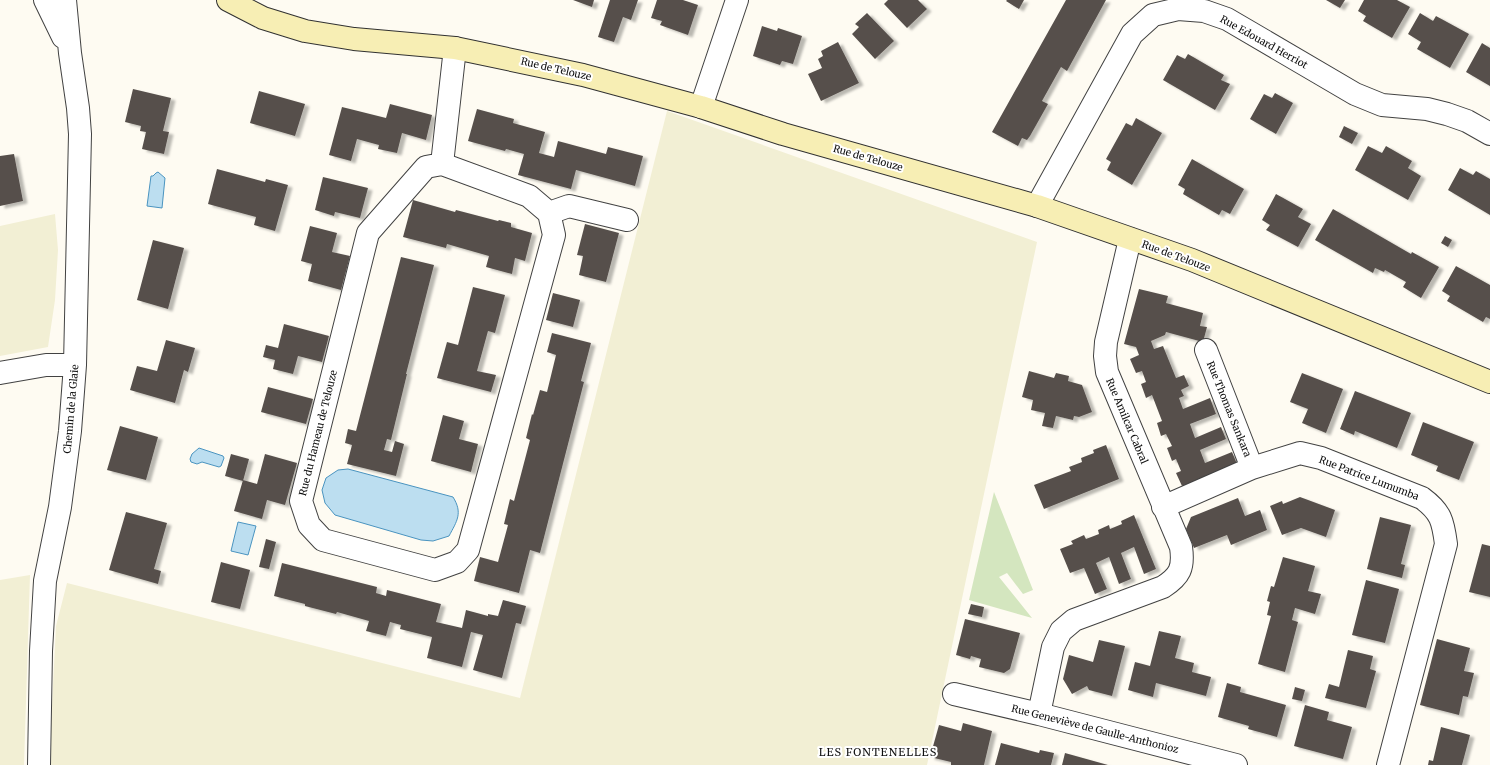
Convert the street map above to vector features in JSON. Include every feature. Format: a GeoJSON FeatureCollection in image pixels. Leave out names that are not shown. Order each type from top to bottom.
{"type":"FeatureCollection","features":[{"type":"Feature","properties":{"kind":"street","name":"Chemin de la Glaie"},"geometry":{"type":"LineString","coordinates":[[45,0],[70,52]]}},
{"type":"Feature","properties":{"kind":"street","name":"Chemin de la Glaie"},"geometry":{"type":"LineString","coordinates":[[39,765],[41,652],[45,581],[60,508],[70,431],[75,365],[80,134],[65,0]]}},
{"type":"Feature","properties":{"kind":"street","name":"Rue de Telouze"},"geometry":{"type":"LineString","coordinates":[[228,0],[263,18],[305,32],[347,38],[455,48],[583,75],[701,108],[783,134],[1037,206],[1192,260],[1490,382]]}},
{"type":"Feature","properties":{"kind":"street"},"geometry":{"type":"LineString","coordinates":[[701,108],[736,0]]}},
{"type":"Feature","properties":{"kind":"street","name":"Rue Edouard Herriot"},"geometry":{"type":"LineString","coordinates":[[1037,206],[1132,34],[1153,15],[1178,9],[1204,11],[1227,19],[1355,94],[1382,105],[1427,109],[1447,114],[1467,121],[1490,134]]}},
{"type":"Feature","properties":{"kind":"street"},"geometry":{"type":"LineString","coordinates":[[455,48],[442,164],[529,196],[550,213],[569,206],[627,220]]}},
{"type":"Feature","properties":{"kind":"street","name":"Rue du Hameau de Telouze"},"geometry":{"type":"LineString","coordinates":[[442,164],[426,167],[368,233],[300,501],[309,525],[323,540],[435,570],[457,562],[468,550],[554,235],[550,213]]}},
{"type":"Feature","properties":{"kind":"street","name":"Rue Amilcar Cabral"},"geometry":{"type":"LineString","coordinates":[[1039,714],[1053,647],[1061,631],[1074,620],[1163,587],[1172,581],[1178,573],[1183,561],[1181,547],[1107,372],[1105,356],[1108,334],[1130,239]]}},
{"type":"Feature","properties":{"kind":"street","name":"Rue Thomas Sankara"},"geometry":{"type":"LineString","coordinates":[[1206,350],[1252,468]]}},
{"type":"Feature","properties":{"kind":"street"},"geometry":{"type":"LineString","coordinates":[[0,373],[46,365],[75,365]]}},
{"type":"Feature","properties":{"kind":"street","name":"Rue Patrice Lumumba"},"geometry":{"type":"LineString","coordinates":[[1163,507],[1252,468],[1300,453],[1422,498],[1432,505],[1440,514],[1444,524],[1446,544],[1388,765]]}},
{"type":"Feature","properties":{"kind":"street","name":"Rue Geneviève de Gaulle-Anthonioz"},"geometry":{"type":"LineString","coordinates":[[954,694],[1039,714],[1236,765]]}},
{"type":"Feature","properties":{"kind":"shaded area"},"geometry":{"type":"Polygon","coordinates":[[[667,111],[1037,242],[927,765],[49,765],[56,626],[67,583],[520,698],[667,111]]]}},
{"type":"Feature","properties":{"kind":"shaded area"},"geometry":{"type":"Polygon","coordinates":[[[55,214],[58,250],[55,300],[48,347],[0,356],[0,226],[55,214]]]}},
{"type":"Feature","properties":{"kind":"shaded area"},"geometry":{"type":"Polygon","coordinates":[[[30,575],[24,765],[0,765],[0,580],[30,575]]]}},
{"type":"Feature","properties":{"kind":"green space"},"geometry":{"type":"Polygon","coordinates":[[[994,492],[1033,590],[1023,594],[1007,573],[999,577],[1032,618],[969,600],[994,492]]]}},
{"type":"Feature","properties":{"kind":"water"},"geometry":{"type":"Polygon","coordinates":[[[158,172],[165,178],[162,208],[147,206],[151,176],[158,172]]]}},
{"type":"Feature","properties":{"kind":"water"},"geometry":{"type":"Polygon","coordinates":[[[199,448],[223,456],[224,458],[221,466],[219,467],[202,462],[197,464],[191,462],[190,459],[192,454],[199,448]]]}},
{"type":"Feature","properties":{"kind":"water"},"geometry":{"type":"Polygon","coordinates":[[[348,469],[453,497],[458,508],[458,517],[449,536],[433,541],[421,540],[335,515],[325,503],[322,490],[326,478],[338,470],[348,469]]]}},
{"type":"Feature","properties":{"kind":"water"},"geometry":{"type":"Polygon","coordinates":[[[238,522],[256,526],[248,555],[231,551],[238,522]]]}},
{"type":"Feature","properties":{"kind":"building"},"geometry":{"type":"Polygon","coordinates":[[[573,0],[594,0],[592,7],[573,0]]]}},
{"type":"Feature","properties":{"kind":"building"},"geometry":{"type":"Polygon","coordinates":[[[610,0],[638,0],[631,20],[623,17],[614,42],[598,37],[610,0]]]}},
{"type":"Feature","properties":{"kind":"building"},"geometry":{"type":"Polygon","coordinates":[[[657,0],[683,0],[698,5],[688,35],[660,25],[662,21],[651,18],[657,0]]]}},
{"type":"Feature","properties":{"kind":"building"},"geometry":{"type":"Polygon","coordinates":[[[888,0],[918,0],[927,9],[907,28],[884,4],[888,0]]]}},
{"type":"Feature","properties":{"kind":"building"},"geometry":{"type":"Polygon","coordinates":[[[1024,0],[1019,9],[1006,1],[1024,0]]]}},
{"type":"Feature","properties":{"kind":"building"},"geometry":{"type":"Polygon","coordinates":[[[1066,0],[1106,0],[1067,71],[1061,67],[1042,101],[1048,104],[1030,136],[1027,140],[1022,138],[1018,146],[992,132],[1066,0]]]}},
{"type":"Feature","properties":{"kind":"building"},"geometry":{"type":"Polygon","coordinates":[[[1326,0],[1345,0],[1340,8],[1326,0]]]}},
{"type":"Feature","properties":{"kind":"building"},"geometry":{"type":"Polygon","coordinates":[[[1364,0],[1397,0],[1410,7],[1392,38],[1363,21],[1366,16],[1358,11],[1364,0]]]}},
{"type":"Feature","properties":{"kind":"building"},"geometry":{"type":"Polygon","coordinates":[[[867,13],[894,41],[875,59],[852,34],[859,27],[855,24],[867,13]]]}},
{"type":"Feature","properties":{"kind":"building"},"geometry":{"type":"Polygon","coordinates":[[[1420,13],[1433,21],[1436,16],[1469,34],[1450,68],[1417,49],[1421,42],[1408,34],[1420,13]]]}},
{"type":"Feature","properties":{"kind":"building"},"geometry":{"type":"Polygon","coordinates":[[[762,26],[777,31],[778,28],[802,36],[793,64],[782,61],[780,65],[753,56],[762,26]]]}},
{"type":"Feature","properties":{"kind":"building"},"geometry":{"type":"Polygon","coordinates":[[[838,42],[859,83],[821,101],[808,74],[822,68],[818,59],[823,56],[821,51],[838,42]]]}},
{"type":"Feature","properties":{"kind":"building"},"geometry":{"type":"Polygon","coordinates":[[[1482,43],[1490,48],[1490,86],[1466,72],[1482,43]]]}},
{"type":"Feature","properties":{"kind":"building"},"geometry":{"type":"Polygon","coordinates":[[[1188,54],[1224,75],[1221,80],[1230,84],[1215,110],[1163,80],[1177,55],[1185,59],[1188,54]]]}},
{"type":"Feature","properties":{"kind":"building"},"geometry":{"type":"Polygon","coordinates":[[[133,89],[171,98],[163,131],[169,132],[164,154],[142,149],[146,132],[140,131],[141,126],[125,122],[133,89]]]}},
{"type":"Feature","properties":{"kind":"building"},"geometry":{"type":"Polygon","coordinates":[[[259,91],[305,104],[295,136],[250,123],[259,91]]]}},
{"type":"Feature","properties":{"kind":"building"},"geometry":{"type":"Polygon","coordinates":[[[1275,93],[1293,103],[1276,134],[1250,119],[1264,94],[1272,98],[1275,93]]]}},
{"type":"Feature","properties":{"kind":"building"},"geometry":{"type":"Polygon","coordinates":[[[390,104],[432,115],[426,140],[402,133],[397,153],[378,149],[379,145],[357,139],[351,161],[329,155],[342,107],[386,118],[390,104]]]}},
{"type":"Feature","properties":{"kind":"building"},"geometry":{"type":"Polygon","coordinates":[[[477,109],[514,119],[513,123],[545,132],[539,153],[554,157],[558,141],[606,154],[608,147],[643,156],[635,186],[576,170],[571,189],[518,175],[524,154],[506,149],[505,151],[468,141],[477,109]]]}},
{"type":"Feature","properties":{"kind":"building"},"geometry":{"type":"Polygon","coordinates":[[[1136,118],[1162,133],[1132,185],[1107,170],[1111,162],[1106,159],[1126,123],[1132,126],[1136,118]]]}},
{"type":"Feature","properties":{"kind":"building"},"geometry":{"type":"Polygon","coordinates":[[[1344,126],[1358,133],[1352,144],[1339,137],[1344,126]]]}},
{"type":"Feature","properties":{"kind":"building"},"geometry":{"type":"Polygon","coordinates":[[[1368,146],[1382,153],[1386,146],[1412,161],[1408,168],[1421,176],[1408,200],[1355,170],[1368,146]]]}},
{"type":"Feature","properties":{"kind":"building"},"geometry":{"type":"Polygon","coordinates":[[[14,154],[23,201],[0,206],[0,156],[14,154]]]}},
{"type":"Feature","properties":{"kind":"building"},"geometry":{"type":"Polygon","coordinates":[[[1192,159],[1244,189],[1230,214],[1222,210],[1219,215],[1183,194],[1185,189],[1178,185],[1192,159]]]}},
{"type":"Feature","properties":{"kind":"building"},"geometry":{"type":"Polygon","coordinates":[[[1460,168],[1473,175],[1476,171],[1490,179],[1490,215],[1448,190],[1460,168]]]}},
{"type":"Feature","properties":{"kind":"building"},"geometry":{"type":"Polygon","coordinates":[[[217,169],[265,182],[266,179],[288,185],[275,231],[254,225],[256,217],[208,204],[217,169]]]}},
{"type":"Feature","properties":{"kind":"building"},"geometry":{"type":"Polygon","coordinates":[[[323,177],[368,188],[360,218],[335,212],[334,216],[315,210],[323,177]]]}},
{"type":"Feature","properties":{"kind":"building"},"geometry":{"type":"Polygon","coordinates":[[[1276,194],[1303,209],[1298,217],[1311,224],[1298,247],[1266,230],[1270,225],[1262,220],[1276,194]]]}},
{"type":"Feature","properties":{"kind":"building"},"geometry":{"type":"Polygon","coordinates":[[[413,200],[455,212],[456,210],[511,223],[511,227],[532,233],[525,261],[515,258],[512,274],[486,267],[489,256],[447,244],[446,248],[403,237],[413,200]]]}},
{"type":"Feature","properties":{"kind":"building"},"geometry":{"type":"Polygon","coordinates":[[[1333,209],[1411,254],[1412,252],[1439,267],[1421,298],[1403,287],[1406,282],[1385,270],[1384,272],[1375,268],[1373,273],[1315,240],[1333,209]]]}},
{"type":"Feature","properties":{"kind":"building"},"geometry":{"type":"Polygon","coordinates":[[[585,224],[619,233],[606,282],[579,275],[583,256],[577,255],[585,224]]]}},
{"type":"Feature","properties":{"kind":"building"},"geometry":{"type":"Polygon","coordinates":[[[310,226],[337,233],[332,252],[350,256],[341,290],[308,281],[312,264],[301,261],[310,226]]]}},
{"type":"Feature","properties":{"kind":"building"},"geometry":{"type":"Polygon","coordinates":[[[1445,236],[1452,240],[1448,247],[1441,243],[1445,236]]]}},
{"type":"Feature","properties":{"kind":"building"},"geometry":{"type":"Polygon","coordinates":[[[153,240],[184,248],[168,309],[137,300],[153,240]]]}},
{"type":"Feature","properties":{"kind":"building"},"geometry":{"type":"Polygon","coordinates":[[[401,257],[434,265],[391,440],[387,439],[384,450],[392,452],[395,441],[404,444],[396,476],[347,464],[352,445],[345,443],[348,429],[356,431],[401,257]]]}},
{"type":"Feature","properties":{"kind":"building"},"geometry":{"type":"Polygon","coordinates":[[[1456,266],[1490,285],[1490,319],[1486,317],[1483,322],[1447,301],[1450,296],[1442,291],[1456,266]]]}},
{"type":"Feature","properties":{"kind":"building"},"geometry":{"type":"Polygon","coordinates":[[[473,287],[505,295],[495,333],[488,331],[477,371],[496,375],[491,392],[437,378],[447,342],[458,345],[473,287]]]}},
{"type":"Feature","properties":{"kind":"building"},"geometry":{"type":"Polygon","coordinates":[[[1139,289],[1168,296],[1166,303],[1203,313],[1200,326],[1207,327],[1203,342],[1166,332],[1165,335],[1151,341],[1154,349],[1163,346],[1176,378],[1184,375],[1189,386],[1181,390],[1184,396],[1179,398],[1183,409],[1210,398],[1216,414],[1190,424],[1195,438],[1221,427],[1226,439],[1200,450],[1205,463],[1232,452],[1237,464],[1182,486],[1176,473],[1181,471],[1176,459],[1172,461],[1167,448],[1172,446],[1166,434],[1161,436],[1157,423],[1162,421],[1152,395],[1146,398],[1141,384],[1146,382],[1142,371],[1136,373],[1130,359],[1139,355],[1136,347],[1124,344],[1139,289]]]}},
{"type":"Feature","properties":{"kind":"building"},"geometry":{"type":"Polygon","coordinates":[[[553,293],[580,300],[573,327],[546,320],[553,293]]]}},
{"type":"Feature","properties":{"kind":"building"},"geometry":{"type":"Polygon","coordinates":[[[284,324],[329,336],[322,362],[298,356],[293,374],[273,369],[275,360],[263,357],[266,345],[278,348],[284,324]]]}},
{"type":"Feature","properties":{"kind":"building"},"geometry":{"type":"Polygon","coordinates":[[[552,333],[591,343],[581,381],[584,382],[540,553],[530,550],[519,593],[474,581],[480,557],[498,562],[508,525],[504,524],[510,499],[514,501],[530,440],[526,438],[532,414],[533,415],[540,390],[547,392],[556,355],[547,352],[552,333]]]}},
{"type":"Feature","properties":{"kind":"building"},"geometry":{"type":"Polygon","coordinates":[[[166,340],[195,348],[188,372],[184,370],[175,403],[130,390],[137,366],[157,371],[166,340]]]}},
{"type":"Feature","properties":{"kind":"building"},"geometry":{"type":"Polygon","coordinates":[[[1029,371],[1054,378],[1056,373],[1069,376],[1068,381],[1082,385],[1092,412],[1079,417],[1074,416],[1073,420],[1056,416],[1053,428],[1042,426],[1045,413],[1031,410],[1033,400],[1022,397],[1029,371]]]}},
{"type":"Feature","properties":{"kind":"building"},"geometry":{"type":"Polygon","coordinates":[[[1302,373],[1343,389],[1326,433],[1302,423],[1308,409],[1290,402],[1302,373]]]}},
{"type":"Feature","properties":{"kind":"building"},"geometry":{"type":"Polygon","coordinates":[[[268,387],[313,399],[306,424],[261,412],[268,387]]]}},
{"type":"Feature","properties":{"kind":"building"},"geometry":{"type":"Polygon","coordinates":[[[1355,391],[1411,413],[1397,448],[1355,431],[1354,435],[1340,429],[1355,391]]]}},
{"type":"Feature","properties":{"kind":"building"},"geometry":{"type":"Polygon","coordinates":[[[443,415],[464,421],[459,439],[478,444],[471,472],[431,461],[443,415]]]}},
{"type":"Feature","properties":{"kind":"building"},"geometry":{"type":"Polygon","coordinates":[[[1423,422],[1474,442],[1459,480],[1436,471],[1438,466],[1411,455],[1423,422]]]}},
{"type":"Feature","properties":{"kind":"building"},"geometry":{"type":"Polygon","coordinates":[[[120,426],[158,437],[146,480],[107,470],[120,426]]]}},
{"type":"Feature","properties":{"kind":"building"},"geometry":{"type":"Polygon","coordinates":[[[1106,445],[1119,479],[1044,509],[1034,485],[1071,471],[1069,467],[1082,462],[1081,458],[1094,453],[1093,450],[1106,445]]]}},
{"type":"Feature","properties":{"kind":"building"},"geometry":{"type":"Polygon","coordinates":[[[231,454],[249,459],[243,481],[225,476],[231,454]]]}},
{"type":"Feature","properties":{"kind":"building"},"geometry":{"type":"Polygon","coordinates":[[[265,454],[297,463],[285,505],[267,500],[262,519],[234,511],[243,480],[257,484],[265,454]]]}},
{"type":"Feature","properties":{"kind":"building"},"geometry":{"type":"Polygon","coordinates":[[[1300,497],[1335,510],[1326,537],[1301,528],[1282,535],[1270,506],[1282,501],[1283,504],[1300,497]]]}},
{"type":"Feature","properties":{"kind":"building"},"geometry":{"type":"Polygon","coordinates":[[[1238,498],[1245,516],[1260,510],[1267,530],[1231,545],[1227,535],[1194,548],[1186,529],[1191,517],[1238,498]]]}},
{"type":"Feature","properties":{"kind":"building"},"geometry":{"type":"Polygon","coordinates":[[[126,512],[167,523],[154,569],[161,571],[158,584],[109,570],[126,512]]]}},
{"type":"Feature","properties":{"kind":"building"},"geometry":{"type":"Polygon","coordinates":[[[1134,515],[1156,569],[1144,574],[1134,547],[1121,553],[1131,579],[1119,584],[1109,557],[1096,563],[1107,589],[1095,594],[1084,568],[1070,573],[1060,549],[1073,544],[1071,541],[1084,535],[1086,539],[1099,534],[1098,530],[1109,525],[1110,529],[1122,524],[1121,521],[1134,515]]]}},
{"type":"Feature","properties":{"kind":"building"},"geometry":{"type":"Polygon","coordinates":[[[1380,517],[1411,525],[1401,564],[1405,565],[1402,578],[1367,569],[1380,517]]]}},
{"type":"Feature","properties":{"kind":"building"},"geometry":{"type":"Polygon","coordinates":[[[266,539],[276,542],[269,569],[259,567],[266,539]]]}},
{"type":"Feature","properties":{"kind":"building"},"geometry":{"type":"Polygon","coordinates":[[[1482,544],[1490,546],[1490,597],[1469,592],[1482,544]]]}},
{"type":"Feature","properties":{"kind":"building"},"geometry":{"type":"Polygon","coordinates":[[[1283,557],[1315,566],[1308,591],[1321,594],[1315,614],[1295,608],[1292,620],[1298,622],[1285,672],[1258,664],[1271,616],[1267,615],[1270,602],[1267,601],[1271,586],[1274,587],[1283,557]]]}},
{"type":"Feature","properties":{"kind":"building"},"geometry":{"type":"Polygon","coordinates":[[[221,562],[250,570],[240,609],[211,602],[221,562]]]}},
{"type":"Feature","properties":{"kind":"building"},"geometry":{"type":"Polygon","coordinates":[[[282,563],[377,587],[376,593],[386,596],[387,590],[441,604],[436,622],[462,628],[466,610],[488,616],[488,614],[498,616],[503,600],[526,606],[521,624],[516,623],[502,678],[473,670],[483,635],[471,632],[462,667],[427,658],[432,637],[400,629],[401,625],[390,622],[386,636],[366,631],[369,621],[337,612],[336,614],[305,606],[305,604],[274,596],[282,563]]]}},
{"type":"Feature","properties":{"kind":"building"},"geometry":{"type":"Polygon","coordinates":[[[1366,580],[1399,589],[1385,643],[1352,635],[1366,580]]]}},
{"type":"Feature","properties":{"kind":"building"},"geometry":{"type":"Polygon","coordinates":[[[971,604],[984,607],[982,617],[968,614],[971,604]]]}},
{"type":"Feature","properties":{"kind":"building"},"geometry":{"type":"Polygon","coordinates":[[[965,619],[1020,633],[1010,669],[1004,673],[979,667],[981,659],[971,656],[970,659],[956,655],[965,619]]]}},
{"type":"Feature","properties":{"kind":"building"},"geometry":{"type":"Polygon","coordinates":[[[1159,631],[1181,636],[1175,658],[1194,663],[1192,672],[1211,677],[1206,696],[1156,683],[1153,697],[1128,690],[1135,662],[1150,666],[1159,631]]]}},
{"type":"Feature","properties":{"kind":"building"},"geometry":{"type":"Polygon","coordinates":[[[1437,639],[1470,648],[1464,671],[1474,673],[1468,697],[1463,696],[1459,715],[1420,705],[1437,639]]]}},
{"type":"Feature","properties":{"kind":"building"},"geometry":{"type":"Polygon","coordinates":[[[1099,640],[1125,646],[1112,696],[1089,690],[1087,686],[1072,694],[1063,679],[1069,655],[1093,662],[1099,640]]]}},
{"type":"Feature","properties":{"kind":"building"},"geometry":{"type":"Polygon","coordinates":[[[1348,650],[1373,656],[1370,669],[1376,671],[1366,708],[1325,698],[1329,684],[1339,687],[1348,650]]]}},
{"type":"Feature","properties":{"kind":"building"},"geometry":{"type":"Polygon","coordinates":[[[1227,683],[1241,687],[1240,692],[1286,705],[1277,737],[1248,729],[1249,726],[1218,717],[1227,683]]]}},
{"type":"Feature","properties":{"kind":"building"},"geometry":{"type":"Polygon","coordinates":[[[1295,687],[1305,690],[1302,701],[1292,699],[1295,687]]]}},
{"type":"Feature","properties":{"kind":"building"},"geometry":{"type":"Polygon","coordinates":[[[1305,705],[1329,712],[1327,720],[1352,727],[1343,759],[1294,746],[1305,705]]]}},
{"type":"Feature","properties":{"kind":"building"},"geometry":{"type":"Polygon","coordinates":[[[963,723],[992,731],[984,765],[951,765],[951,762],[930,757],[939,725],[961,731],[963,723]]]}},
{"type":"Feature","properties":{"kind":"building"},"geometry":{"type":"Polygon","coordinates":[[[1441,727],[1470,735],[1462,765],[1428,765],[1429,760],[1433,761],[1441,727]]]}},
{"type":"Feature","properties":{"kind":"building"},"geometry":{"type":"Polygon","coordinates":[[[1001,743],[1039,753],[1040,750],[1054,753],[1051,765],[995,765],[1001,743]]]}},
{"type":"Feature","properties":{"kind":"building"},"geometry":{"type":"Polygon","coordinates":[[[1065,753],[1108,765],[1062,765],[1065,753]]]}},
{"type":"Feature","properties":{"kind":"district","name":"LES FONTENELLES"},"geometry":{"type":"Point","coordinates":[878,752]}}]}
